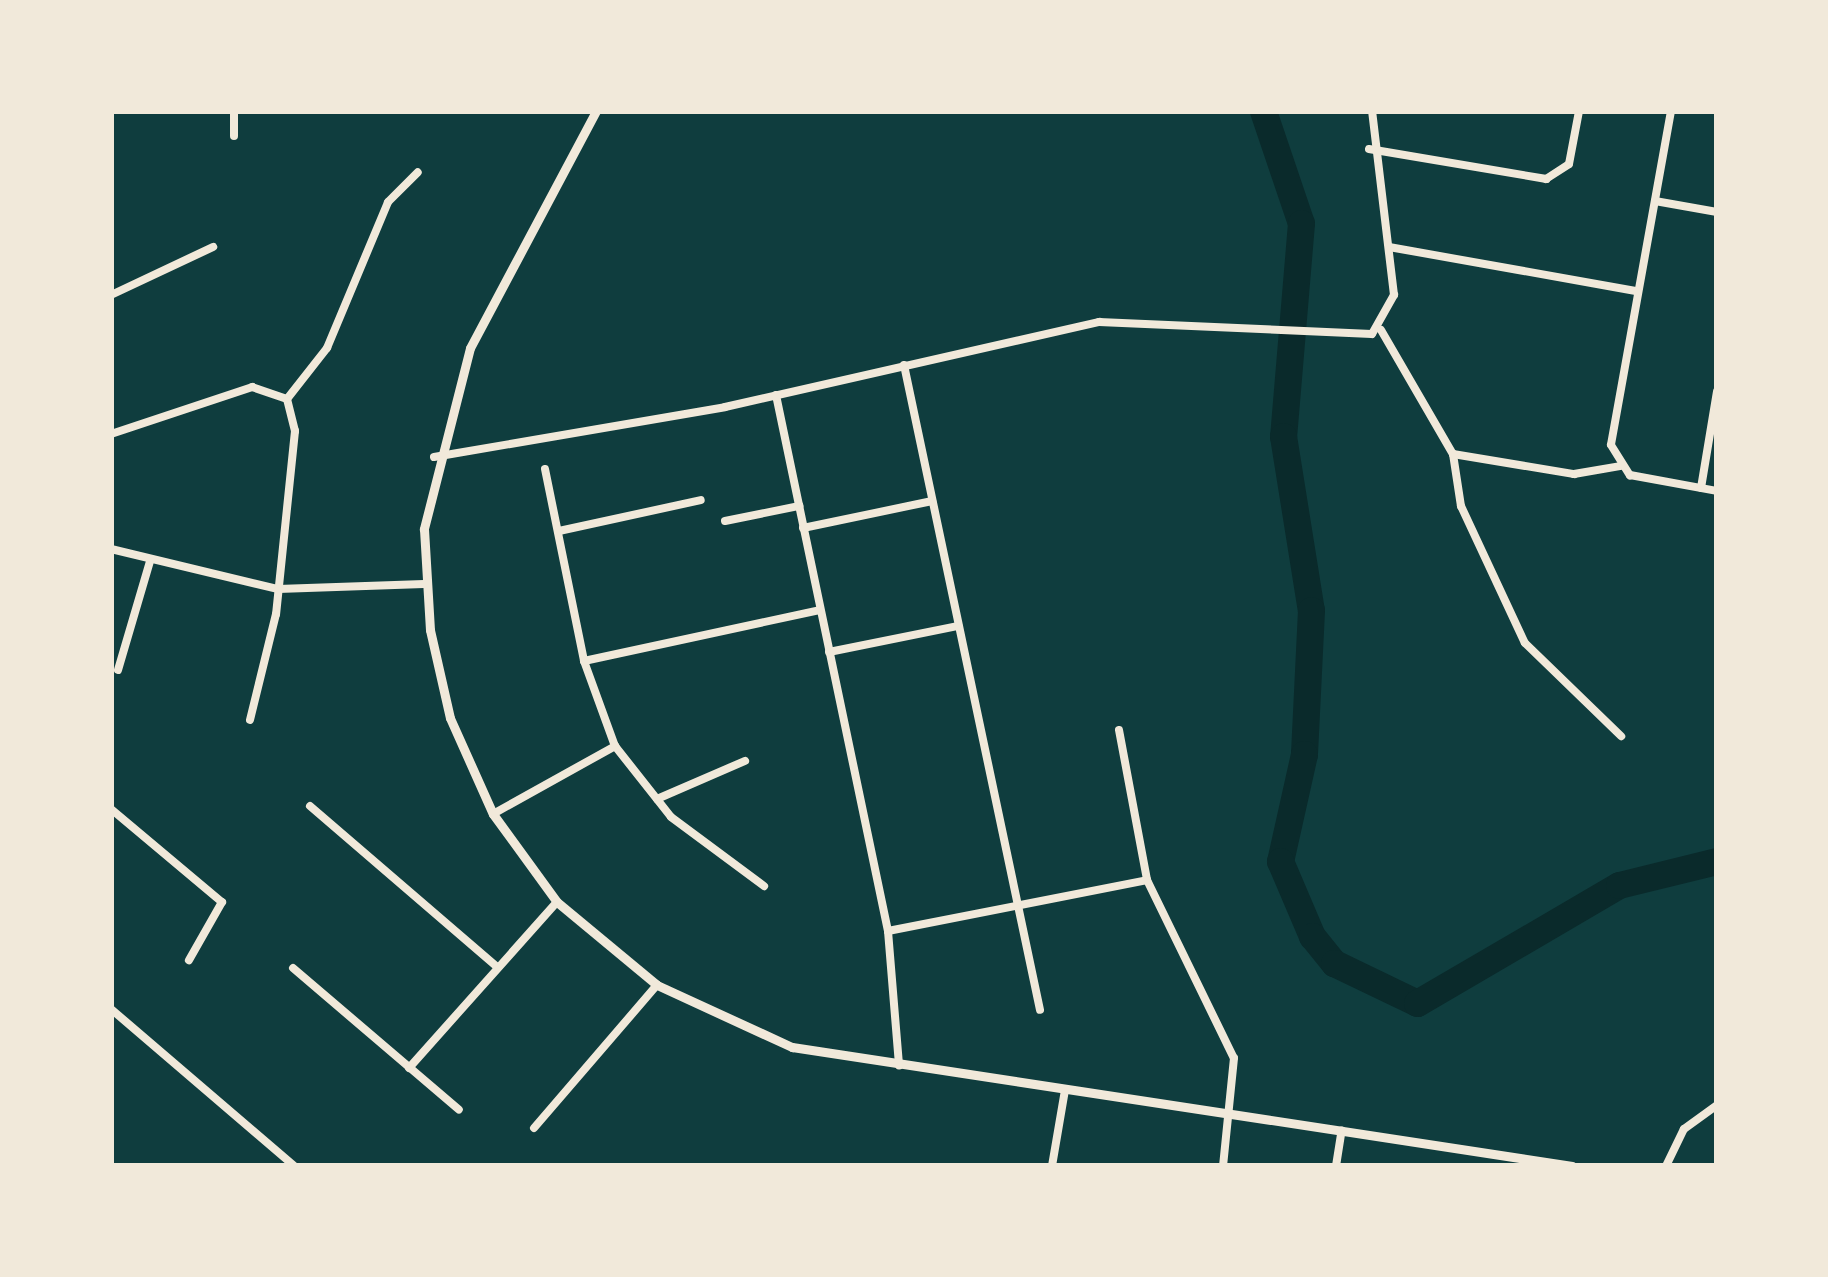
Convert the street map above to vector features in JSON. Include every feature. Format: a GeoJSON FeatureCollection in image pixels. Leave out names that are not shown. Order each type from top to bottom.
{"type":"FeatureCollection","features":[{"type":"Feature","properties":{"kind":"street"},"geometry":{"type":"LineString","coordinates":[[234,111],[234,136]]}},
{"type":"Feature","properties":{"kind":"street"},"geometry":{"type":"LineString","coordinates":[[596,111],[470,348],[434,457],[424,584],[446,703],[493,814],[557,902],[657,986],[756,1035],[898,1068],[1572,1166]]}},
{"type":"Feature","properties":{"kind":"street"},"geometry":{"type":"LineString","coordinates":[[1372,111],[1369,149],[1394,296],[1381,330]]}},
{"type":"Feature","properties":{"kind":"street"},"geometry":{"type":"LineString","coordinates":[[1369,149],[1546,179],[1569,164],[1579,111]]}},
{"type":"Feature","properties":{"kind":"street"},"geometry":{"type":"LineString","coordinates":[[1621,466],[1611,445],[1671,111]]}},
{"type":"Feature","properties":{"kind":"street"},"geometry":{"type":"LineString","coordinates":[[287,399],[327,348],[388,202],[418,172]]}},
{"type":"Feature","properties":{"kind":"street"},"geometry":{"type":"LineString","coordinates":[[1655,201],[1717,212]]}},
{"type":"Feature","properties":{"kind":"street"},"geometry":{"type":"LineString","coordinates":[[111,295],[213,247]]}},
{"type":"Feature","properties":{"kind":"street"},"geometry":{"type":"LineString","coordinates":[[1389,247],[1637,291]]}},
{"type":"Feature","properties":{"kind":"street"},"geometry":{"type":"LineString","coordinates":[[434,457],[776,395],[1099,322],[1281,331],[1381,330]]}},
{"type":"Feature","properties":{"kind":"street"},"geometry":{"type":"LineString","coordinates":[[1381,330],[1453,454],[1461,506],[1525,643],[1622,736]]}},
{"type":"Feature","properties":{"kind":"street"},"geometry":{"type":"LineString","coordinates":[[904,365],[1040,1010]]}},
{"type":"Feature","properties":{"kind":"street"},"geometry":{"type":"LineString","coordinates":[[111,434],[252,387],[287,399]]}},
{"type":"Feature","properties":{"kind":"street"},"geometry":{"type":"LineString","coordinates":[[1701,488],[1717,391]]}},
{"type":"Feature","properties":{"kind":"street"},"geometry":{"type":"LineString","coordinates":[[776,395],[888,931],[898,1068]]}},
{"type":"Feature","properties":{"kind":"street"},"geometry":{"type":"LineString","coordinates":[[250,720],[278,590],[295,430],[287,399]]}},
{"type":"Feature","properties":{"kind":"street"},"geometry":{"type":"LineString","coordinates":[[1453,454],[1574,474],[1621,466],[1717,491]]}},
{"type":"Feature","properties":{"kind":"street"},"geometry":{"type":"LineString","coordinates":[[545,469],[584,661],[615,746],[657,799],[764,886]]}},
{"type":"Feature","properties":{"kind":"street"},"geometry":{"type":"LineString","coordinates":[[559,531],[701,500]]}},
{"type":"Feature","properties":{"kind":"street"},"geometry":{"type":"LineString","coordinates":[[803,528],[932,501]]}},
{"type":"Feature","properties":{"kind":"street"},"geometry":{"type":"LineString","coordinates":[[725,521],[799,506]]}},
{"type":"Feature","properties":{"kind":"street"},"geometry":{"type":"LineString","coordinates":[[111,549],[278,590],[424,584]]}},
{"type":"Feature","properties":{"kind":"street"},"geometry":{"type":"LineString","coordinates":[[118,670],[151,561]]}},
{"type":"Feature","properties":{"kind":"street"},"geometry":{"type":"LineString","coordinates":[[584,661],[820,610]]}},
{"type":"Feature","properties":{"kind":"street"},"geometry":{"type":"LineString","coordinates":[[829,652],[958,626]]}},
{"type":"Feature","properties":{"kind":"street"},"geometry":{"type":"LineString","coordinates":[[1119,730],[1147,880],[1234,1058],[1234,1114],[1223,1166]]}},
{"type":"Feature","properties":{"kind":"street"},"geometry":{"type":"LineString","coordinates":[[493,814],[615,746]]}},
{"type":"Feature","properties":{"kind":"street"},"geometry":{"type":"LineString","coordinates":[[657,799],[745,760]]}},
{"type":"Feature","properties":{"kind":"street"},"geometry":{"type":"LineString","coordinates":[[310,806],[496,966]]}},
{"type":"Feature","properties":{"kind":"street"},"geometry":{"type":"LineString","coordinates":[[111,809],[222,902],[189,960]]}},
{"type":"Feature","properties":{"kind":"street"},"geometry":{"type":"LineString","coordinates":[[888,931],[1147,880]]}},
{"type":"Feature","properties":{"kind":"street"},"geometry":{"type":"LineString","coordinates":[[409,1067],[557,902]]}},
{"type":"Feature","properties":{"kind":"street"},"geometry":{"type":"LineString","coordinates":[[293,968],[459,1110]]}},
{"type":"Feature","properties":{"kind":"street"},"geometry":{"type":"LineString","coordinates":[[534,1128],[657,986]]}},
{"type":"Feature","properties":{"kind":"street"},"geometry":{"type":"LineString","coordinates":[[111,1009],[294,1166]]}},
{"type":"Feature","properties":{"kind":"street"},"geometry":{"type":"LineString","coordinates":[[1052,1166],[1065,1090]]}},
{"type":"Feature","properties":{"kind":"street"},"geometry":{"type":"LineString","coordinates":[[1666,1166],[1684,1130],[1717,1105]]}},
{"type":"Feature","properties":{"kind":"street"},"geometry":{"type":"LineString","coordinates":[[1336,1166],[1342,1130]]}},
{"type":"Feature","properties":{"kind":"waterway"},"geometry":{"type":"LineString","coordinates":[[1263,111],[1301,223],[1283,436],[1311,610],[1304,754],[1280,861],[1312,936],[1334,963],[1417,1003],[1619,885],[1717,861]]}}]}
